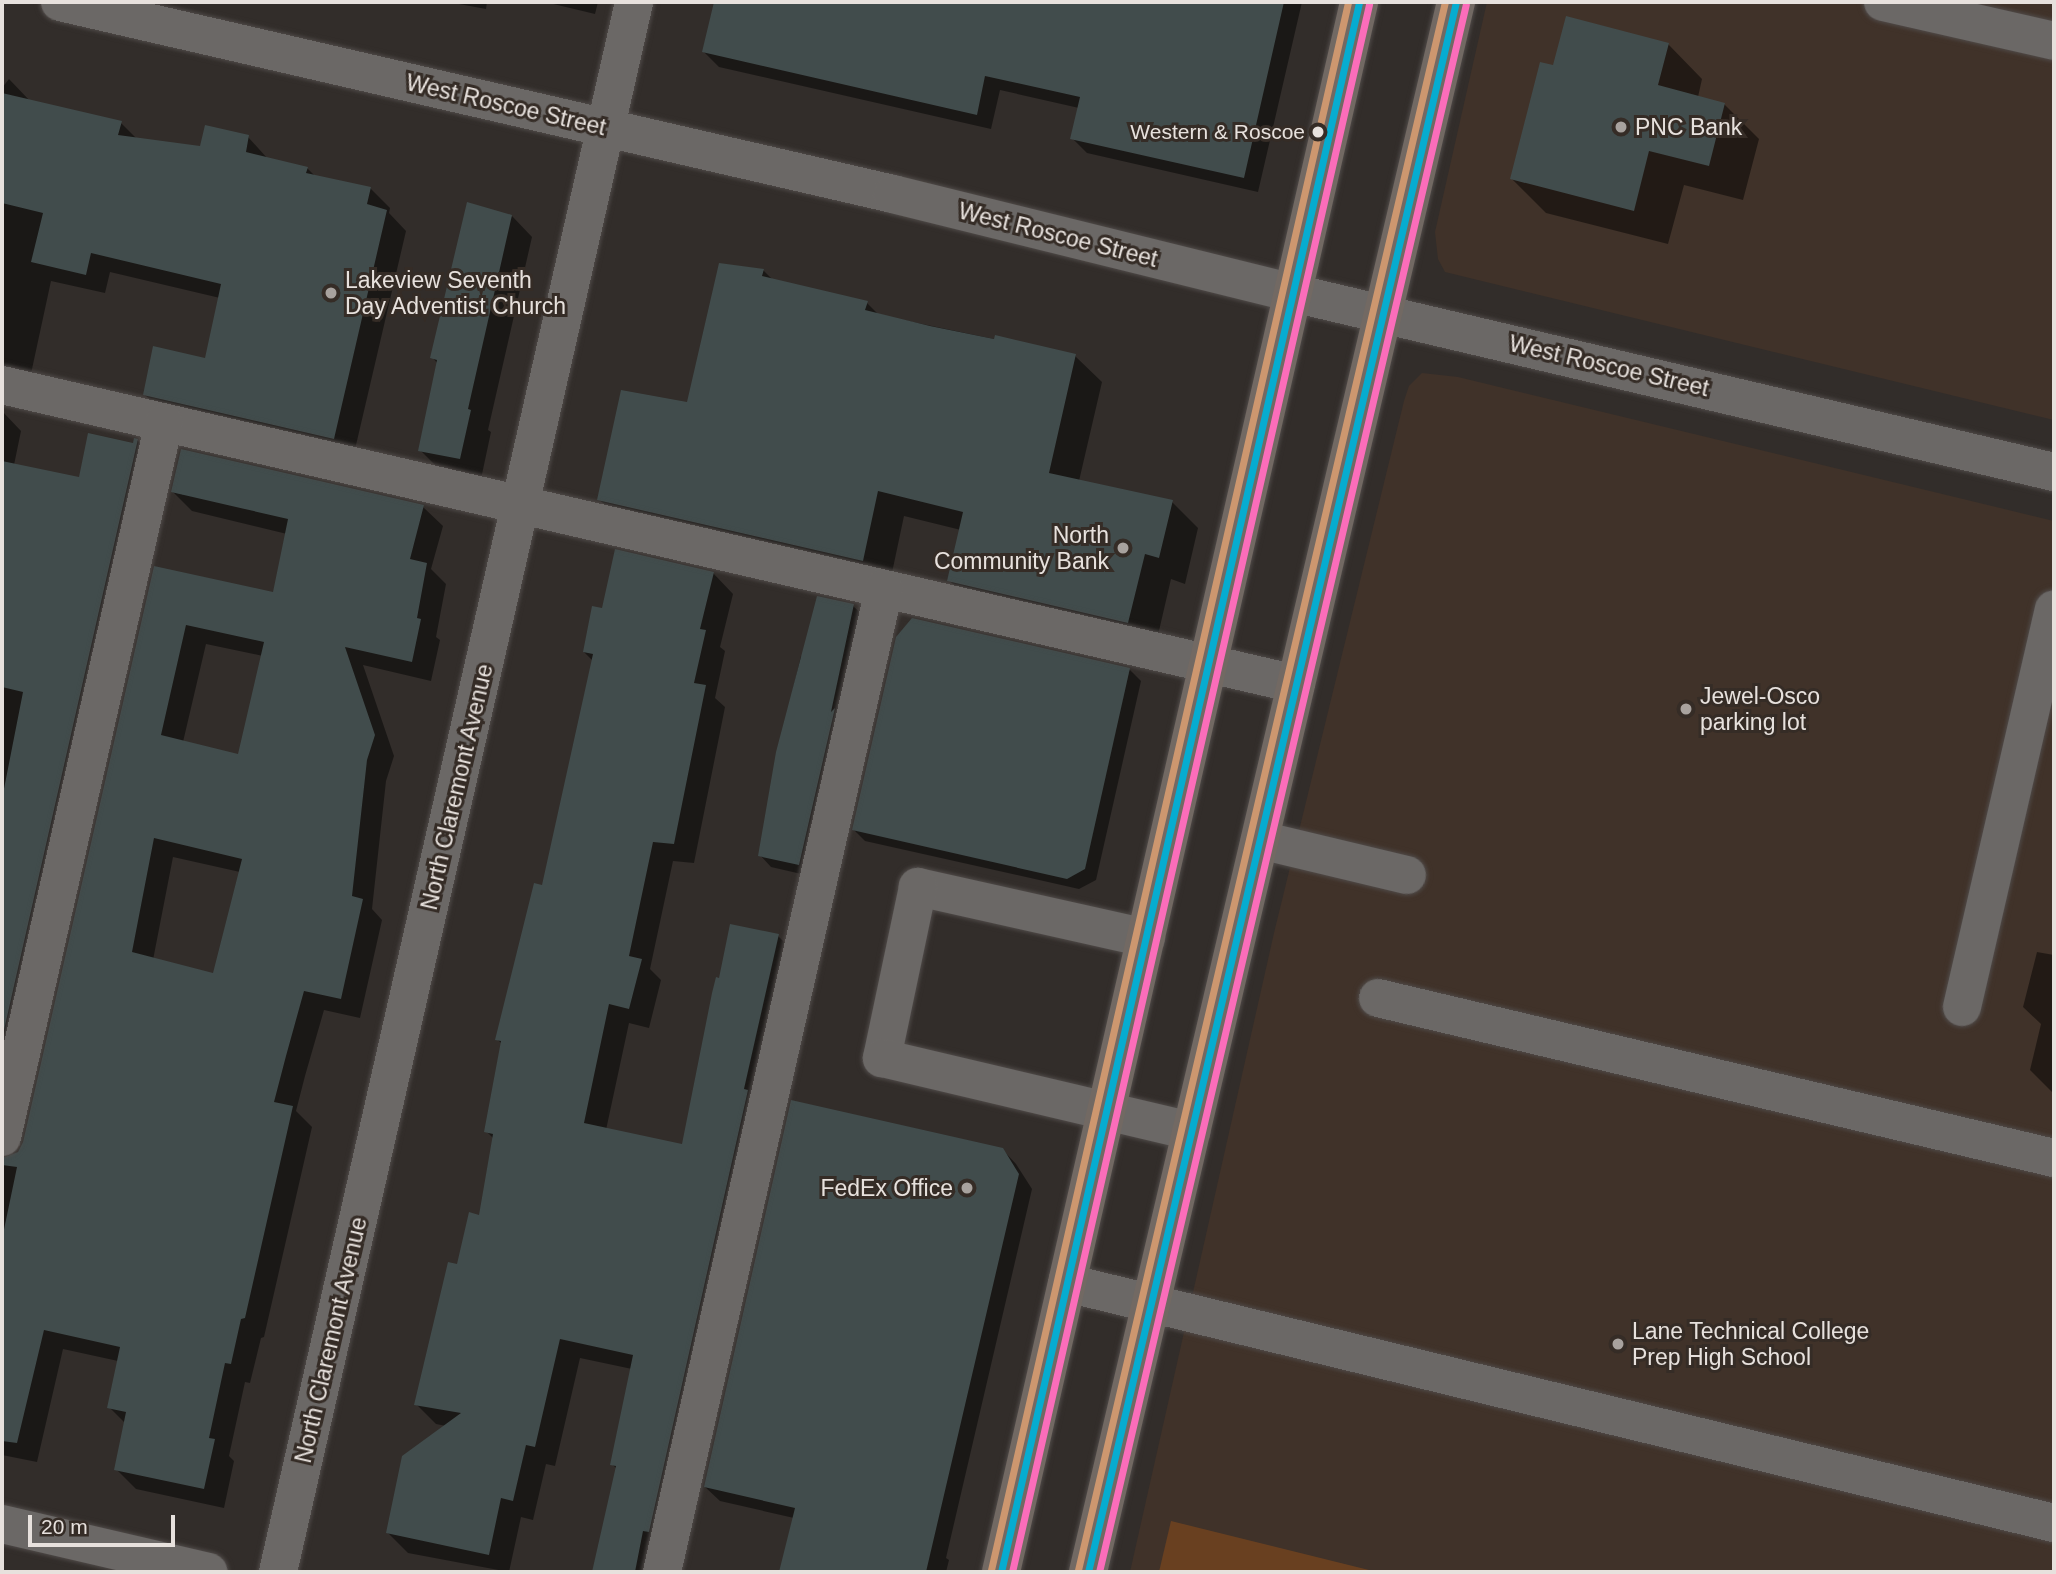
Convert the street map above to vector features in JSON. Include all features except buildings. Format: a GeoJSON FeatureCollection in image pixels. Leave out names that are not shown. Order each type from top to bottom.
{"type":"FeatureCollection","features":[{"type":"Feature","properties":{"kind":"main road"},"geometry":{"type":"LineString","coordinates":[[1001,1572],[1359,2]]}},
{"type":"Feature","properties":{"kind":"main road"},"geometry":{"type":"LineString","coordinates":[[1088,1572],[1456,2]]}},
{"type":"Feature","properties":{"kind":"street","name":"West Roscoe Street"},"geometry":{"type":"LineString","coordinates":[[60,2],[893,194],[1293,293],[2054,472]]}},
{"type":"Feature","properties":{"kind":"street","name":"North Claremont Avenue"},"geometry":{"type":"LineString","coordinates":[[278,1572],[634,2]]}},
{"type":"Feature","properties":{"kind":"street"},"geometry":{"type":"LineString","coordinates":[[1883,2],[2054,41]]}},
{"type":"Feature","properties":{"kind":"street"},"geometry":{"type":"LineString","coordinates":[[2,385],[1296,684]]}},
{"type":"Feature","properties":{"kind":"street"},"geometry":{"type":"LineString","coordinates":[[2,1138],[164,423]]}},
{"type":"Feature","properties":{"kind":"street"},"geometry":{"type":"LineString","coordinates":[[662,1572],[884,589]]}},
{"type":"Feature","properties":{"kind":"street"},"geometry":{"type":"LineString","coordinates":[[1962,1007],[2054,610]]}},
{"type":"Feature","properties":{"kind":"street"},"geometry":{"type":"LineString","coordinates":[[1260,840],[1407,875]]}},
{"type":"Feature","properties":{"kind":"street"},"geometry":{"type":"LineString","coordinates":[[1146,938],[918,887],[881,1058],[1192,1130]]}},
{"type":"Feature","properties":{"kind":"street"},"geometry":{"type":"LineString","coordinates":[[1378,998],[2054,1158]]}},
{"type":"Feature","properties":{"kind":"street"},"geometry":{"type":"LineString","coordinates":[[1067,1283],[2054,1523]]}},
{"type":"Feature","properties":{"kind":"street"},"geometry":{"type":"LineString","coordinates":[[2,1524],[209,1572]]}},
{"type":"Feature","properties":{"kind":"shaded area"},"geometry":{"type":"Polygon","coordinates":[[[1487,2],[2054,2],[2054,420],[1445,272],[1438,259],[1435,232],[1487,2]]]}},
{"type":"Feature","properties":{"kind":"shaded area"},"geometry":{"type":"Polygon","coordinates":[[[1422,373],[1458,377],[2054,521],[2054,1572],[1130,1572],[1274,933],[1404,401],[1409,386],[1422,373]]]}},
{"type":"Feature","properties":{"kind":"shaded area"},"geometry":{"type":"Polygon","coordinates":[[[1171,1521],[1377,1572],[1159,1572],[1171,1521]]]}},
{"type":"Feature","properties":{"kind":"transit line"},"geometry":{"type":"LineString","coordinates":[[991,1570],[1348,2]]}},
{"type":"Feature","properties":{"kind":"transit line"},"geometry":{"type":"LineString","coordinates":[[1001,1572],[1359,2]]}},
{"type":"Feature","properties":{"kind":"transit line"},"geometry":{"type":"LineString","coordinates":[[1078,1570],[1445,2]]}},
{"type":"Feature","properties":{"kind":"transit line"},"geometry":{"type":"LineString","coordinates":[[1088,1572],[1456,2]]}},
{"type":"Feature","properties":{"kind":"transit line"},"geometry":{"type":"LineString","coordinates":[[1012,1572],[1369,4]]}},
{"type":"Feature","properties":{"kind":"transit line"},"geometry":{"type":"LineString","coordinates":[[1099,1572],[1466,4]]}},
{"type":"Feature","properties":{"kind":"place","name":"PNC Bank"},"geometry":{"type":"Point","coordinates":[1621,127]}},
{"type":"Feature","properties":{"kind":"place","name":"Western & Roscoe"},"geometry":{"type":"Point","coordinates":[1318,132]}},
{"type":"Feature","properties":{"kind":"place","name":"Lakeview Seventh Day Adventist Church"},"geometry":{"type":"Point","coordinates":[331,293]}},
{"type":"Feature","properties":{"kind":"place","name":"North Community Bank"},"geometry":{"type":"Point","coordinates":[1123,548]}},
{"type":"Feature","properties":{"kind":"place","name":"Jewel-Osco parking lot"},"geometry":{"type":"Point","coordinates":[1686,709]}},
{"type":"Feature","properties":{"kind":"place","name":"FedEx Office"},"geometry":{"type":"Point","coordinates":[967,1188]}},
{"type":"Feature","properties":{"kind":"place","name":"Lane Technical College Prep High School"},"geometry":{"type":"Point","coordinates":[1618,1344]}}]}
